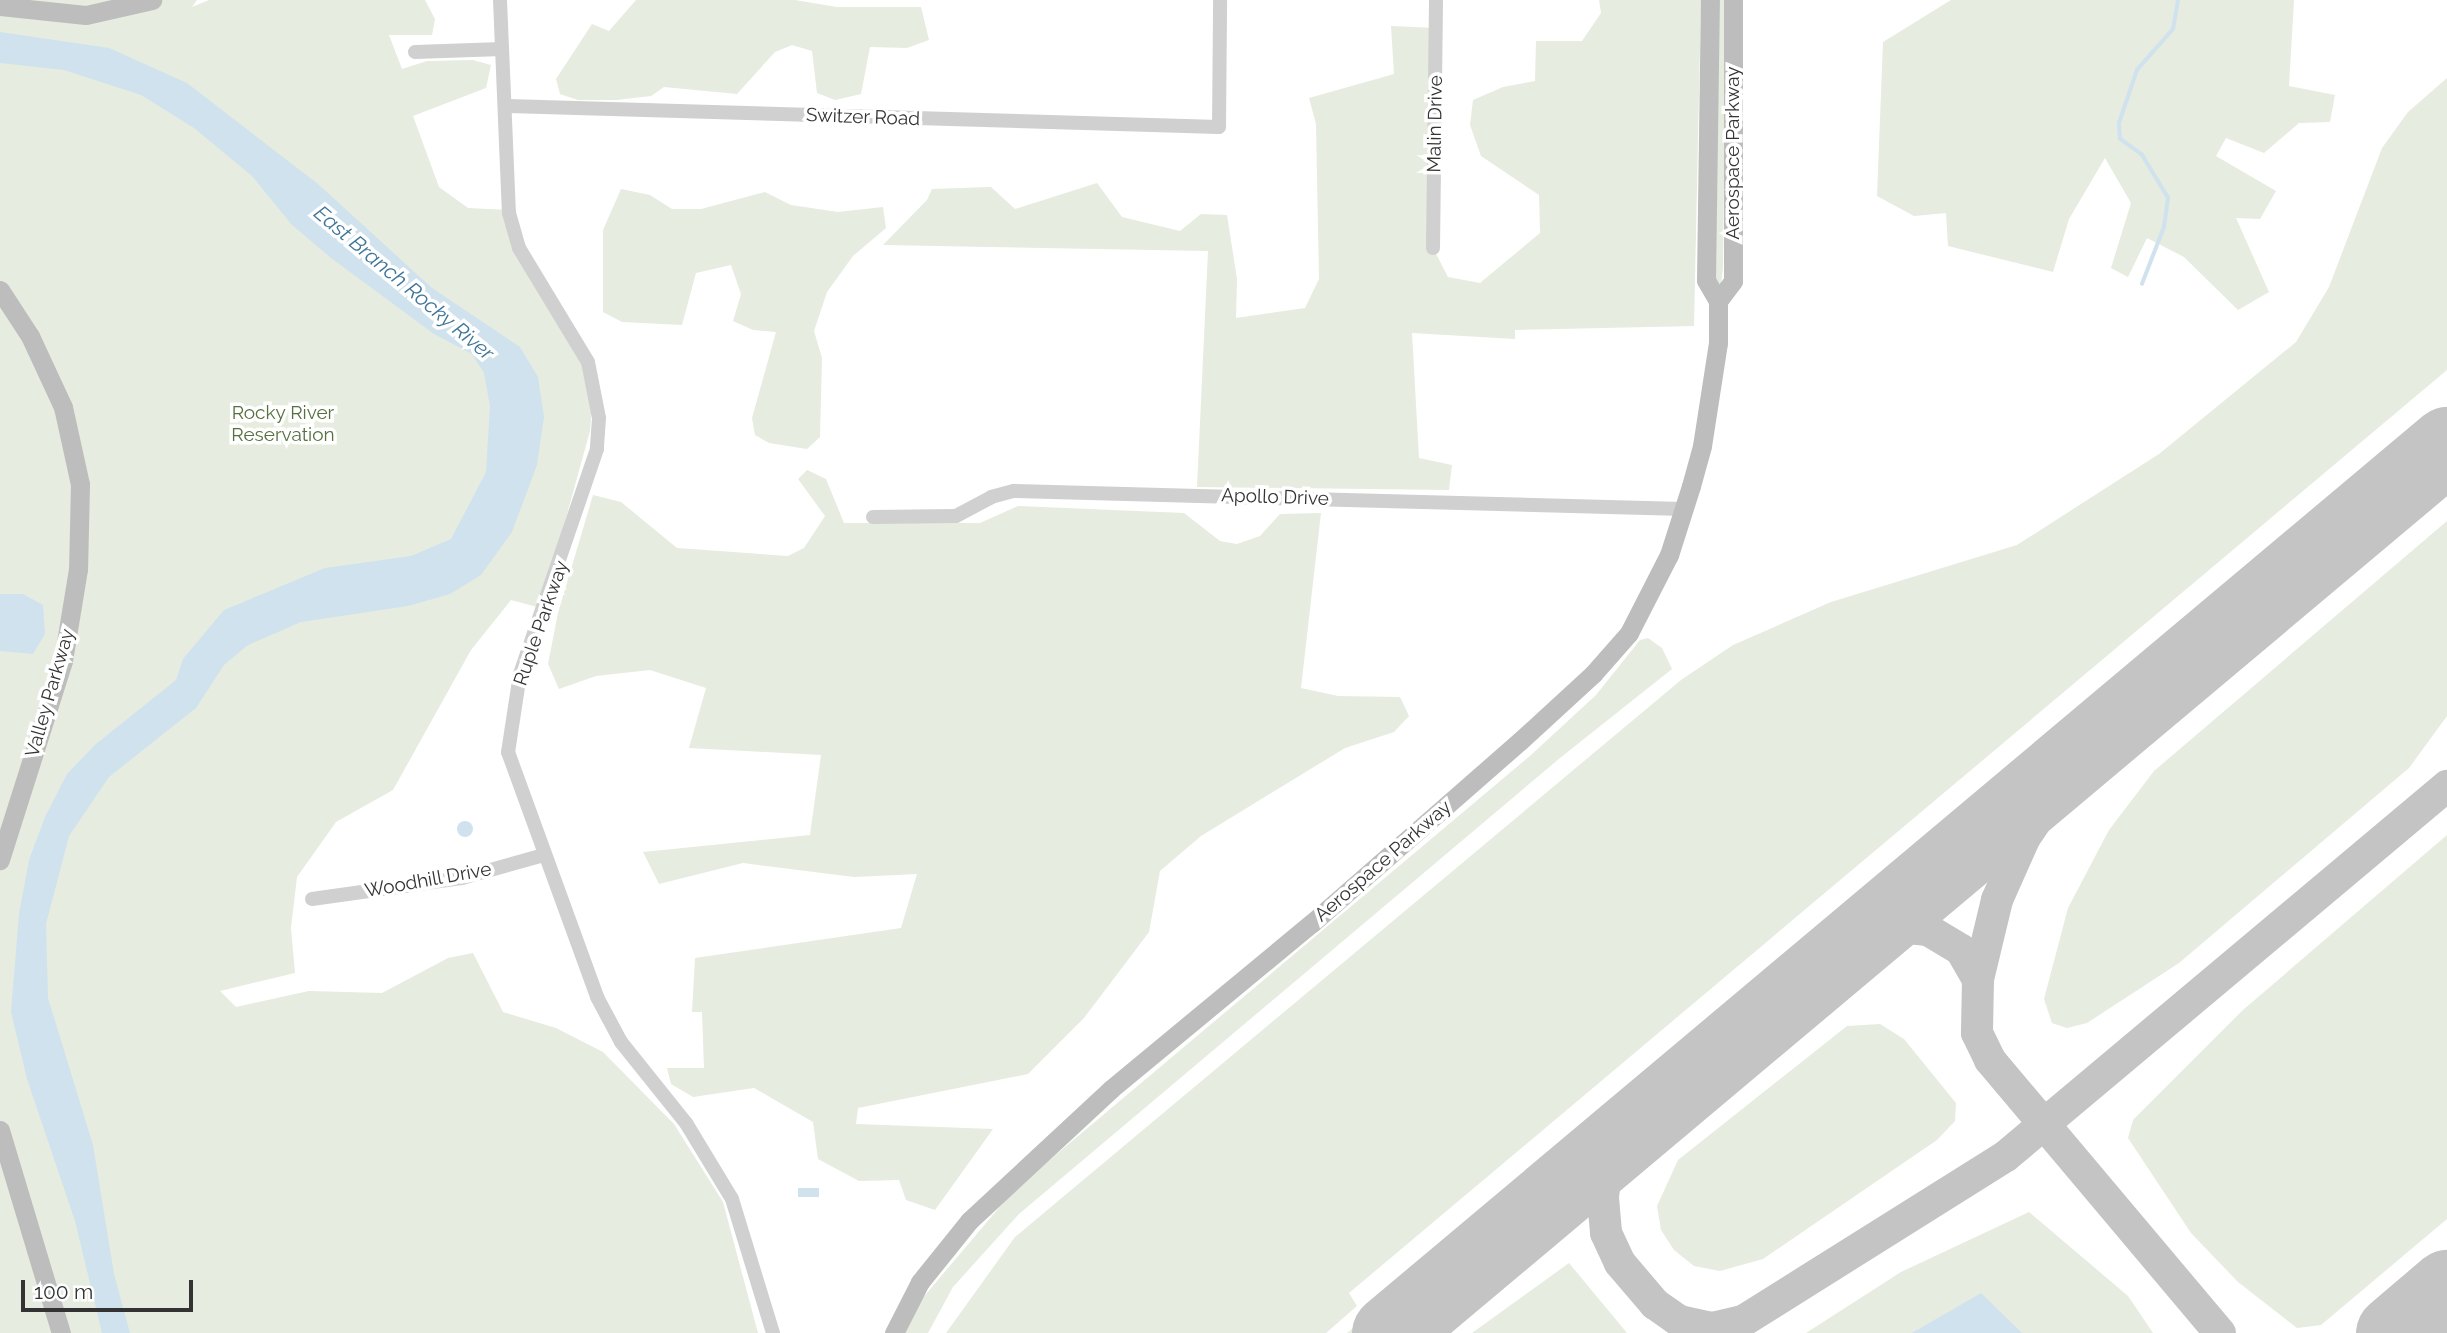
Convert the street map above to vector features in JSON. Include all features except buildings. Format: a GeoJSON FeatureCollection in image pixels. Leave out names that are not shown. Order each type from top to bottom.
{"type":"FeatureCollection","features":[{"type":"Feature","properties":{"kind":"street"},"geometry":{"type":"LineString","coordinates":[[0,6],[49,15],[86,15],[152,0]]}},
{"type":"Feature","properties":{"kind":"street","name":"Ruple Parkway"},"geometry":{"type":"LineString","coordinates":[[500,0],[507,106],[509,213],[519,248],[588,362],[599,418],[597,449],[520,674],[507,744],[577,949],[621,1042],[686,1123],[732,1199],[773,1333]]}},
{"type":"Feature","properties":{"kind":"street","name":"Switzer Road"},"geometry":{"type":"LineString","coordinates":[[507,106],[1219,127],[1220,0]]}},
{"type":"Feature","properties":{"kind":"street","name":"Malin Drive"},"geometry":{"type":"LineString","coordinates":[[1433,248],[1436,0]]}},
{"type":"Feature","properties":{"kind":"street","name":"Aerospace Parkway"},"geometry":{"type":"LineString","coordinates":[[1710,0],[1706,281],[1718,301]]}},
{"type":"Feature","properties":{"kind":"street","name":"Aerospace Parkway"},"geometry":{"type":"LineString","coordinates":[[894,1333],[920,1282],[969,1221],[1111,1089],[1312,923],[1593,674],[1629,633],[1652,593],[1684,509],[1710,399],[1718,301],[1733,281],[1733,0]]}},
{"type":"Feature","properties":{"kind":"street"},"geometry":{"type":"LineString","coordinates":[[415,52],[502,49]]}},
{"type":"Feature","properties":{"kind":"street","name":"Valley Parkway"},"geometry":{"type":"LineString","coordinates":[[0,290],[30,336],[63,407],[80,484],[78,569],[63,661],[0,860]]}},
{"type":"Feature","properties":{"kind":"street","name":"Apollo Drive"},"geometry":{"type":"LineString","coordinates":[[873,517],[956,516],[991,497],[1014,491],[1684,509]]}},
{"type":"Feature","properties":{"kind":"street","name":"Woodhill Drive"},"geometry":{"type":"LineString","coordinates":[[312,899],[462,878],[544,855]]}},
{"type":"Feature","properties":{"kind":"street"},"geometry":{"type":"LineString","coordinates":[[0,1130],[61,1333]]}},
{"type":"Feature","properties":{"kind":"green space","name":"Rocky River Reservation"},"geometry":{"type":"Polygon","coordinates":[[[0,0],[197,0],[192,7],[209,0],[425,0],[435,19],[432,35],[389,35],[402,69],[427,61],[473,60],[491,65],[486,88],[413,116],[439,187],[468,208],[509,210],[512,230],[581,359],[592,406],[590,431],[541,608],[511,600],[471,650],[393,790],[336,822],[297,877],[291,928],[295,973],[220,991],[236,1007],[309,991],[382,993],[448,958],[473,953],[503,1012],[556,1028],[603,1052],[674,1124],[723,1202],[758,1333],[0,1333],[0,0]]]}},
{"type":"Feature","properties":{"kind":"green space"},"geometry":{"type":"Polygon","coordinates":[[[636,0],[795,0],[837,7],[921,7],[929,40],[907,48],[870,47],[861,94],[835,100],[817,93],[812,51],[792,45],[775,52],[737,94],[664,87],[651,96],[616,100],[578,100],[560,94],[556,79],[592,24],[609,31],[636,0]]]}},
{"type":"Feature","properties":{"kind":"green space"},"geometry":{"type":"Polygon","coordinates":[[[1599,0],[1701,0],[1694,326],[1515,330],[1515,339],[1412,333],[1419,458],[1452,465],[1449,490],[1197,487],[1208,251],[883,245],[927,200],[932,189],[991,187],[1015,209],[1097,183],[1122,217],[1180,231],[1201,214],[1227,215],[1237,279],[1236,318],[1305,308],[1319,279],[1316,124],[1309,98],[1394,74],[1391,26],[1437,28],[1433,248],[1448,277],[1480,283],[1540,233],[1539,195],[1481,156],[1470,125],[1473,100],[1503,87],[1535,81],[1536,41],[1582,41],[1601,13],[1599,0]]]}},
{"type":"Feature","properties":{"kind":"green space"},"geometry":{"type":"Polygon","coordinates":[[[1716,0],[1726,0],[1723,268],[1721,284],[1713,285],[1716,0]]]}},
{"type":"Feature","properties":{"kind":"green space"},"geometry":{"type":"Polygon","coordinates":[[[1951,0],[2294,0],[2289,86],[2335,95],[2330,122],[2299,123],[2264,153],[2226,138],[2216,156],[2276,191],[2260,219],[2236,218],[2269,292],[2238,310],[2184,257],[2147,238],[2128,277],[2111,268],[2131,203],[2105,158],[2069,219],[2053,272],[1948,246],[1946,213],[1914,216],[1877,196],[1883,42],[1951,0]]]}},
{"type":"Feature","properties":{"kind":"green space"},"geometry":{"type":"Polygon","coordinates":[[[2447,78],[2447,370],[1349,1293],[1357,1306],[1326,1333],[946,1333],[1015,1237],[1681,680],[1733,645],[1831,602],[2017,545],[2159,454],[2296,342],[2329,287],[2382,148],[2408,112],[2447,78]]]}},
{"type":"Feature","properties":{"kind":"green space"},"geometry":{"type":"Polygon","coordinates":[[[621,189],[650,195],[672,209],[701,209],[765,192],[791,205],[838,212],[883,207],[886,228],[853,256],[827,292],[814,331],[822,358],[820,437],[807,449],[769,443],[755,435],[752,418],[776,332],[753,330],[733,321],[741,294],[731,265],[696,273],[682,325],[622,322],[603,312],[603,230],[621,189]]]}},
{"type":"Feature","properties":{"kind":"green space"},"geometry":{"type":"Polygon","coordinates":[[[807,470],[826,479],[844,523],[980,523],[1018,506],[1184,513],[1220,541],[1237,544],[1260,536],[1280,514],[1321,513],[1301,688],[1338,696],[1400,697],[1409,716],[1394,732],[1345,748],[1201,836],[1160,871],[1149,932],[1084,1018],[1028,1074],[858,1108],[856,1124],[993,1129],[935,1210],[906,1200],[899,1180],[859,1181],[818,1159],[813,1122],[754,1088],[693,1097],[671,1084],[667,1068],[704,1068],[702,1012],[692,1012],[695,958],[901,928],[917,874],[854,877],[743,863],[659,884],[643,852],[810,835],[821,755],[689,748],[706,688],[650,670],[596,676],[559,689],[548,664],[558,613],[593,495],[621,502],[677,548],[788,556],[804,548],[825,516],[798,479],[807,470]]]}},
{"type":"Feature","properties":{"kind":"green space"},"geometry":{"type":"Polygon","coordinates":[[[2447,521],[2447,716],[2409,768],[2179,963],[2087,1023],[2067,1028],[2052,1023],[2044,999],[2068,908],[2109,830],[2154,771],[2447,521]]]}},
{"type":"Feature","properties":{"kind":"green space"},"geometry":{"type":"Polygon","coordinates":[[[1648,638],[1662,648],[1672,669],[1560,758],[1019,1214],[953,1287],[928,1333],[905,1333],[921,1300],[1014,1190],[1531,755],[1596,695],[1640,640],[1648,638]]]}},
{"type":"Feature","properties":{"kind":"green space"},"geometry":{"type":"Polygon","coordinates":[[[2447,835],[2447,1219],[2321,1325],[2297,1328],[2238,1282],[2191,1233],[2128,1138],[2133,1120],[2243,1010],[2447,835]]]}},
{"type":"Feature","properties":{"kind":"green space"},"geometry":{"type":"Polygon","coordinates":[[[1880,1024],[1904,1039],[1956,1103],[1955,1121],[1937,1140],[1763,1259],[1720,1271],[1694,1266],[1674,1250],[1661,1230],[1657,1206],[1678,1160],[1847,1026],[1880,1024]]]}},
{"type":"Feature","properties":{"kind":"green space"},"geometry":{"type":"Polygon","coordinates":[[[2029,1212],[2128,1296],[2153,1333],[1806,1333],[1901,1272],[2029,1212]]]}},
{"type":"Feature","properties":{"kind":"green space"},"geometry":{"type":"Polygon","coordinates":[[[1569,1263],[1627,1333],[1472,1333],[1569,1263]]]}},
{"type":"Feature","properties":{"kind":"green space"},"geometry":{"type":"Polygon","coordinates":[[[1366,1317],[1379,1333],[1347,1333],[1366,1317]]]}},
{"type":"Feature","properties":{"kind":"water","name":"East Branch Rocky River"},"geometry":{"type":"Polygon","coordinates":[[[0,32],[109,48],[187,83],[318,184],[432,288],[520,347],[538,377],[544,417],[537,465],[512,532],[481,575],[450,594],[408,606],[301,622],[248,645],[224,665],[196,708],[109,777],[69,836],[46,924],[48,998],[93,1145],[114,1274],[130,1333],[102,1333],[75,1221],[27,1079],[11,1012],[19,914],[29,860],[45,817],[67,774],[96,744],[176,680],[183,659],[224,610],[325,568],[411,556],[451,539],[486,472],[490,406],[484,373],[472,354],[434,334],[331,258],[292,225],[252,176],[194,128],[141,95],[64,70],[0,63],[0,32]]]}},
{"type":"Feature","properties":{"kind":"water"},"geometry":{"type":"Polygon","coordinates":[[[0,594],[23,594],[43,605],[45,634],[33,654],[0,651],[0,594]]]}},
{"type":"Feature","properties":{"kind":"water"},"geometry":{"type":"Polygon","coordinates":[[[462,821],[468,821],[473,829],[471,835],[462,837],[457,832],[457,826],[462,821]]]}},
{"type":"Feature","properties":{"kind":"water"},"geometry":{"type":"Polygon","coordinates":[[[798,1188],[819,1188],[819,1197],[798,1197],[798,1188]]]}},
{"type":"Feature","properties":{"kind":"water"},"geometry":{"type":"Polygon","coordinates":[[[1981,1293],[2022,1333],[1912,1333],[1981,1293]]]}},
{"type":"Feature","properties":{"kind":"waterway"},"geometry":{"type":"LineString","coordinates":[[2142,284],[2164,227],[2168,198],[2142,155],[2120,139],[2119,123],[2137,70],[2173,29],[2178,0]]}},
{"type":"Feature","properties":{"kind":"taxiway"},"geometry":{"type":"LineString","coordinates":[[2084,750],[2025,837],[1997,900],[1978,979],[1977,1033],[1990,1060],[2220,1333]]}},
{"type":"Feature","properties":{"kind":"taxiway"},"geometry":{"type":"LineString","coordinates":[[1630,1132],[1606,1172],[1603,1198],[1606,1233],[1620,1263],[1655,1304],[1679,1321],[1712,1328],[1743,1321],[2006,1156],[2447,786]]}},
{"type":"Feature","properties":{"kind":"taxiway"},"geometry":{"type":"LineString","coordinates":[[1858,941],[1898,927],[1928,930],[1961,950],[1978,979]]}},
{"type":"Feature","properties":{"kind":"runway"},"geometry":{"type":"LineString","coordinates":[[1390,1333],[2447,445]]}},
{"type":"Feature","properties":{"kind":"runway"},"geometry":{"type":"LineString","coordinates":[[2394,1333],[2447,1288]]}}]}
